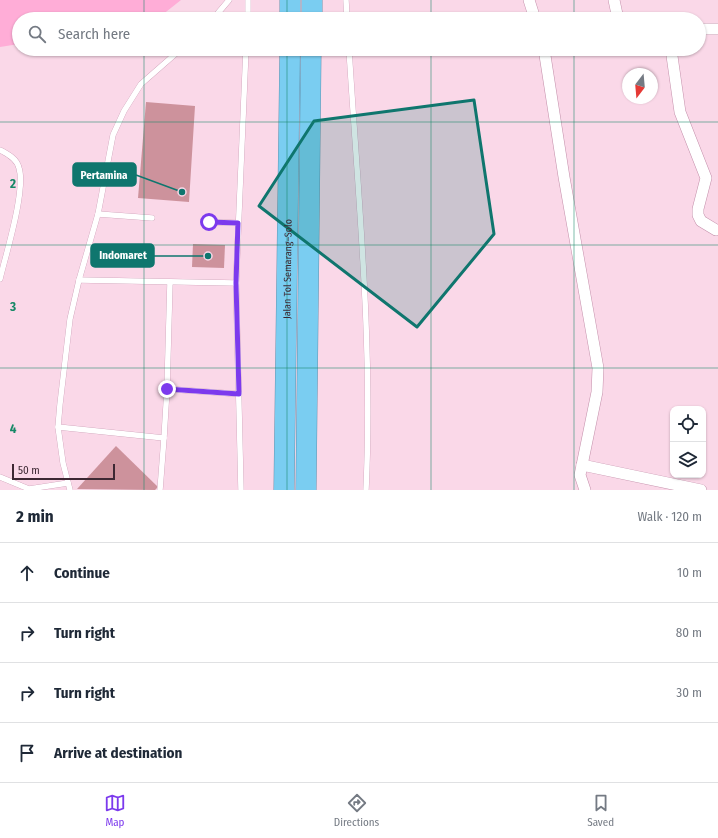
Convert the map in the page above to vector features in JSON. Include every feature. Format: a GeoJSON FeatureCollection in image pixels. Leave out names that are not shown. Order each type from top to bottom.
{"type":"FeatureCollection","features":[{"type":"Feature","properties":{"kind":"highway"},"geometry":{"type":"LineString","coordinates":[[290,0],[290,12]]}},
{"type":"Feature","properties":{"kind":"highway"},"geometry":{"type":"LineString","coordinates":[[312,0],[312,12]]}},
{"type":"Feature","properties":{"kind":"highway","name":"Jalan Tol Semarang–Solo"},"geometry":{"type":"LineString","coordinates":[[284,490],[290,56]]}},
{"type":"Feature","properties":{"kind":"highway","name":"Jalan Tol Semarang–Solo"},"geometry":{"type":"LineString","coordinates":[[306,490],[311,56]]}},
{"type":"Feature","properties":{"kind":"street"},"geometry":{"type":"LineString","coordinates":[[529,0],[533,12]]}},
{"type":"Feature","properties":{"kind":"street"},"geometry":{"type":"LineString","coordinates":[[614,0],[617,12]]}},
{"type":"Feature","properties":{"kind":"street"},"geometry":{"type":"LineString","coordinates":[[706,29],[718,29]]}},
{"type":"Feature","properties":{"kind":"street"},"geometry":{"type":"LineString","coordinates":[[548,56],[564,177],[598,368],[597,392],[580,475],[585,490]]}},
{"type":"Feature","properties":{"kind":"street"},"geometry":{"type":"LineString","coordinates":[[672,56],[680,112],[706,178],[698,209],[698,215],[701,221],[716,230]]}},
{"type":"Feature","properties":{"kind":"street"},"geometry":{"type":"LineString","coordinates":[[582,464],[701,490]]}},
{"type":"Feature","properties":{"kind":"lane"},"geometry":{"type":"LineString","coordinates":[[218,12],[228,0]]}},
{"type":"Feature","properties":{"kind":"lane"},"geometry":{"type":"LineString","coordinates":[[248,0],[248,12]]}},
{"type":"Feature","properties":{"kind":"lane"},"geometry":{"type":"LineString","coordinates":[[346,0],[347,12]]}},
{"type":"Feature","properties":{"kind":"lane"},"geometry":{"type":"LineString","coordinates":[[70,490],[63,463],[58,427],[70,319],[79,280],[98,214],[113,135],[124,110],[141,84],[173,56]]}},
{"type":"Feature","properties":{"kind":"lane"},"geometry":{"type":"LineString","coordinates":[[240,490],[236,283],[246,56]]}},
{"type":"Feature","properties":{"kind":"lane"},"geometry":{"type":"LineString","coordinates":[[349,56],[369,371],[369,435],[366,490]]}},
{"type":"Feature","properties":{"kind":"lane"},"geometry":{"type":"LineString","coordinates":[[0,150],[11,155],[19,167],[21,188],[0,279]]}},
{"type":"Feature","properties":{"kind":"lane"},"geometry":{"type":"LineString","coordinates":[[98,214],[152,218]]}},
{"type":"Feature","properties":{"kind":"lane"},"geometry":{"type":"LineString","coordinates":[[209,222],[238,223]]}},
{"type":"Feature","properties":{"kind":"lane"},"geometry":{"type":"LineString","coordinates":[[79,280],[236,283]]}},
{"type":"Feature","properties":{"kind":"lane"},"geometry":{"type":"LineString","coordinates":[[160,490],[167,389],[170,282]]}},
{"type":"Feature","properties":{"kind":"lane"},"geometry":{"type":"LineString","coordinates":[[167,389],[239,394]]}},
{"type":"Feature","properties":{"kind":"lane"},"geometry":{"type":"LineString","coordinates":[[58,427],[164,438]]}},
{"type":"Feature","properties":{"kind":"lane"},"geometry":{"type":"LineString","coordinates":[[0,477],[29,489],[68,483]]}},
{"type":"Feature","properties":{"kind":"highlighted area"},"geometry":{"type":"Polygon","coordinates":[[[474,100],[494,234],[417,327],[259,206],[314,121],[474,100]]]}},
{"type":"Feature","properties":{"kind":"shaded area"},"geometry":{"type":"Polygon","coordinates":[[[0,0],[181,0],[166,12],[12,12],[12,45],[0,47],[0,0]]]}},
{"type":"Feature","properties":{"kind":"building"},"geometry":{"type":"Polygon","coordinates":[[[146,102],[195,106],[189,202],[138,198],[146,102]]]}},
{"type":"Feature","properties":{"kind":"building"},"geometry":{"type":"Polygon","coordinates":[[[193,244],[225,245],[224,268],[192,267],[193,244]]]}},
{"type":"Feature","properties":{"kind":"building"},"geometry":{"type":"Polygon","coordinates":[[[116,446],[158,487],[155,490],[77,489],[116,446]]]}},
{"type":"Feature","properties":{"kind":"place","name":"Pertamina"},"geometry":{"type":"Point","coordinates":[182,192]}},
{"type":"Feature","properties":{"kind":"place","name":"Indomaret"},"geometry":{"type":"Point","coordinates":[208,256]}},
{"type":"Feature","properties":{"kind":"route"},"geometry":{"type":"LineString","coordinates":[[167,389],[239,394],[236,283],[238,223],[209,222]]}}]}
